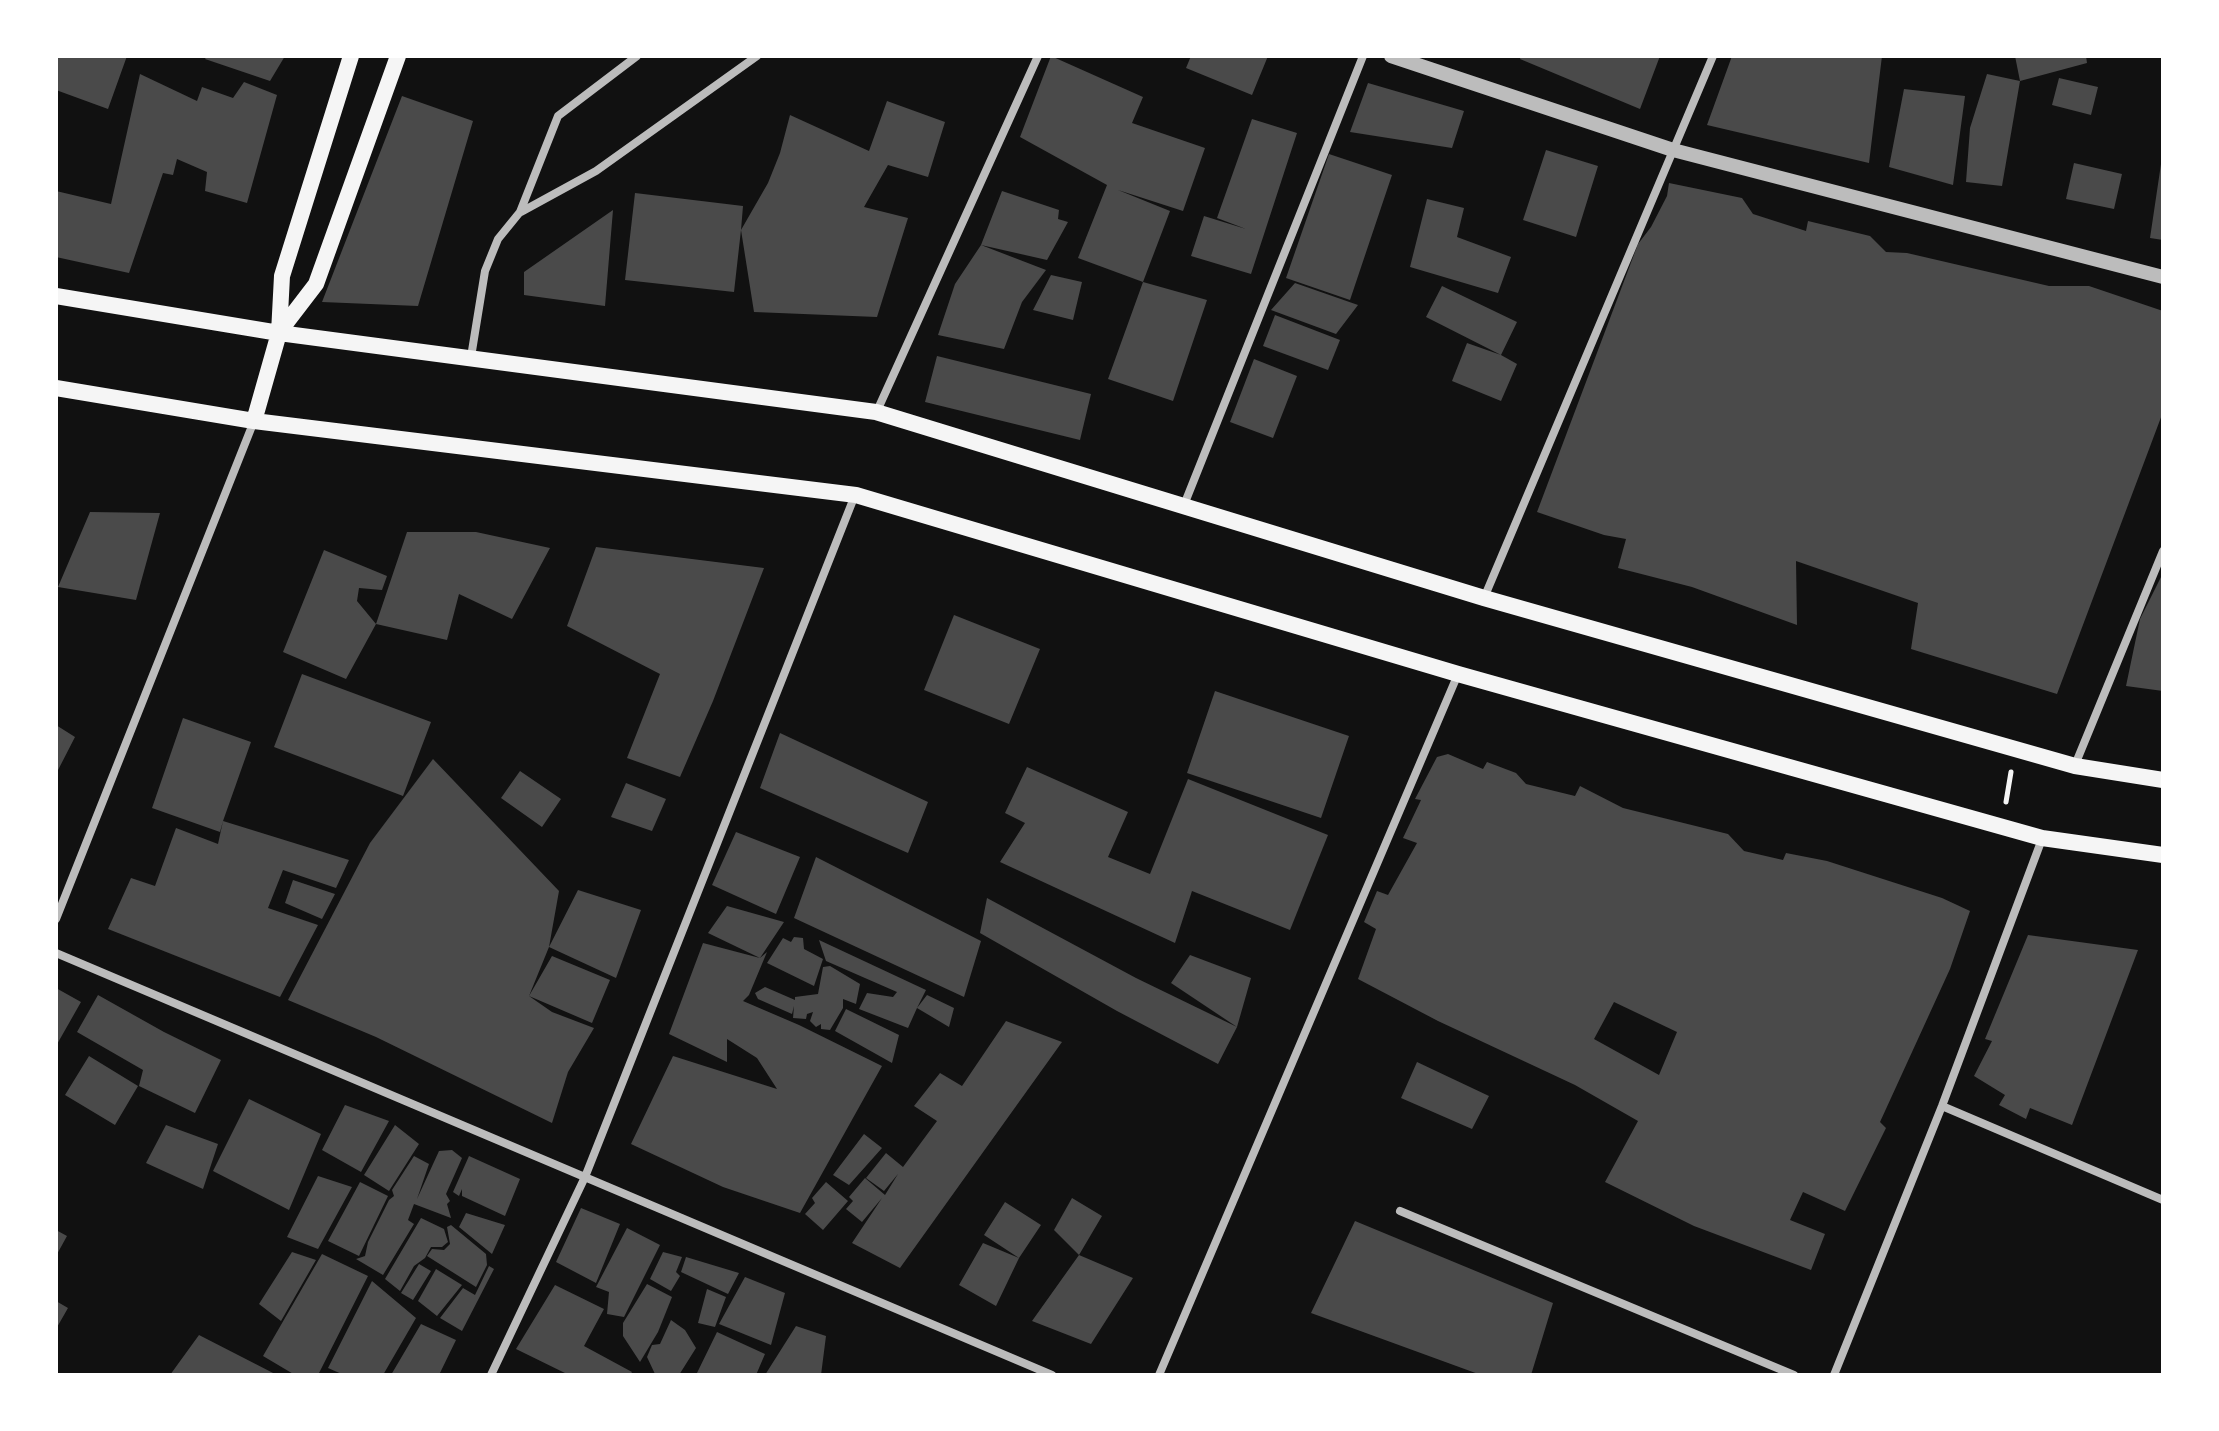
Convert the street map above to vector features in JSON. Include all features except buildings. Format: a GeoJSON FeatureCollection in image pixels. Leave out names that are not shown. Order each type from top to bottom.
{"type":"FeatureCollection","features":[{"type":"Feature","properties":{"kind":"main road"},"geometry":{"type":"LineString","coordinates":[[254,421],[279,333],[282,276],[351,56]]}},
{"type":"Feature","properties":{"kind":"main road"},"geometry":{"type":"LineString","coordinates":[[279,333],[316,284],[398,56]]}},
{"type":"Feature","properties":{"kind":"main road"},"geometry":{"type":"LineString","coordinates":[[56,296],[279,333],[876,412],[1484,598],[2075,766],[2163,780]]}},
{"type":"Feature","properties":{"kind":"main road"},"geometry":{"type":"LineString","coordinates":[[56,388],[254,421],[856,495],[1458,674],[2042,838],[2163,855]]}},
{"type":"Feature","properties":{"kind":"street"},"geometry":{"type":"LineString","coordinates":[[471,357],[485,271],[498,239],[520,212],[558,116],[637,56]]}},
{"type":"Feature","properties":{"kind":"street"},"geometry":{"type":"LineString","coordinates":[[520,212],[596,171],[757,56]]}},
{"type":"Feature","properties":{"kind":"street"},"geometry":{"type":"LineString","coordinates":[[876,412],[1038,56]]}},
{"type":"Feature","properties":{"kind":"street"},"geometry":{"type":"LineString","coordinates":[[1184,505],[1363,56]]}},
{"type":"Feature","properties":{"kind":"street"},"geometry":{"type":"LineString","coordinates":[[1391,56],[1673,150],[2163,277]]}},
{"type":"Feature","properties":{"kind":"street"},"geometry":{"type":"LineString","coordinates":[[1484,598],[1713,56]]}},
{"type":"Feature","properties":{"kind":"street"},"geometry":{"type":"LineString","coordinates":[[56,919],[254,421]]}},
{"type":"Feature","properties":{"kind":"street"},"geometry":{"type":"LineString","coordinates":[[491,1375],[585,1177],[856,495]]}},
{"type":"Feature","properties":{"kind":"street"},"geometry":{"type":"LineString","coordinates":[[2075,766],[2163,551]]}},
{"type":"Feature","properties":{"kind":"street"},"geometry":{"type":"LineString","coordinates":[[1159,1375],[1458,674]]}},
{"type":"Feature","properties":{"kind":"street"},"geometry":{"type":"LineString","coordinates":[[1834,1375],[1942,1106],[2042,838]]}},
{"type":"Feature","properties":{"kind":"street"},"geometry":{"type":"LineString","coordinates":[[56,953],[1052,1375]]}},
{"type":"Feature","properties":{"kind":"street"},"geometry":{"type":"LineString","coordinates":[[1942,1106],[2163,1200]]}},
{"type":"Feature","properties":{"kind":"street"},"geometry":{"type":"LineString","coordinates":[[1400,1211],[1794,1375]]}},
{"type":"Feature","properties":{"kind":"path"},"geometry":{"type":"LineString","coordinates":[[2002,826],[2015,749]]}}]}
